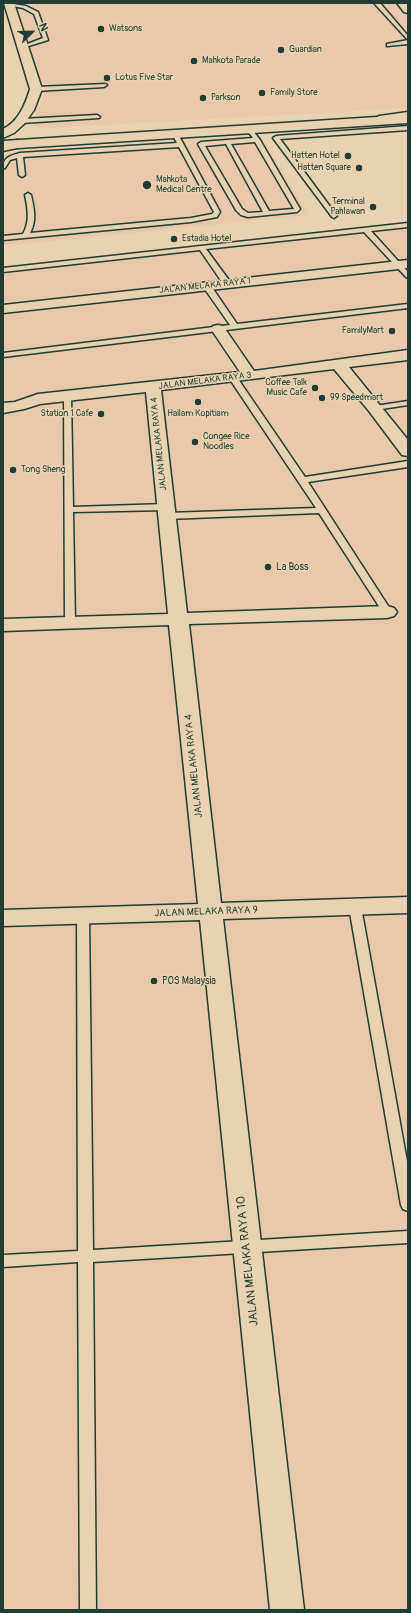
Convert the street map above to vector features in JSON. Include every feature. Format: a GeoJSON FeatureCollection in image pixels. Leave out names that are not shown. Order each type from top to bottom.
{"type":"FeatureCollection","features":[{"type":"Feature","properties":{"kind":"street"},"geometry":{"type":"LineString","coordinates":[[7,132],[22,121],[36,89],[9,3]]}},
{"type":"Feature","properties":{"kind":"street"},"geometry":{"type":"LineString","coordinates":[[402,3],[408,10]]}},
{"type":"Feature","properties":{"kind":"street"},"geometry":{"type":"LineString","coordinates":[[7,132],[30,139],[177,139],[249,129],[408,119]]}},
{"type":"Feature","properties":{"kind":"street"},"geometry":{"type":"LineString","coordinates":[[3,146],[18,149],[78,140]]}},
{"type":"Feature","properties":{"kind":"street","name":"JALAN MELAKA RAYA 1"},"geometry":{"type":"LineString","coordinates":[[3,309],[403,264]]}},
{"type":"Feature","properties":{"kind":"street"},"geometry":{"type":"LineString","coordinates":[[218,329],[250,376]]}},
{"type":"Feature","properties":{"kind":"street","name":"JALAN MELAKA RAYA 3"},"geometry":{"type":"LineString","coordinates":[[3,408],[18,406],[38,399],[250,376],[408,355]]}},
{"type":"Feature","properties":{"kind":"street"},"geometry":{"type":"LineString","coordinates":[[338,364],[405,442]]}},
{"type":"Feature","properties":{"kind":"street","name":"JALAN MELAKA RAYA 4"},"geometry":{"type":"LineString","coordinates":[[153,387],[210,911]]}},
{"type":"Feature","properties":{"kind":"street"},"geometry":{"type":"LineString","coordinates":[[3,398],[15,396],[38,399]]}},
{"type":"Feature","properties":{"kind":"street"},"geometry":{"type":"LineString","coordinates":[[3,626],[387,612]]}},
{"type":"Feature","properties":{"kind":"street","name":"JALAN MELAKA RAYA 9"},"geometry":{"type":"LineString","coordinates":[[3,918],[408,905]]}},
{"type":"Feature","properties":{"kind":"street","name":"JALAN MELAKA RAYA 10"},"geometry":{"type":"LineString","coordinates":[[210,911],[286,1610]]}},
{"type":"Feature","properties":{"kind":"lane"},"geometry":{"type":"LineString","coordinates":[[9,3],[24,7],[36,13],[46,39],[24,47]]}},
{"type":"Feature","properties":{"kind":"lane"},"geometry":{"type":"LineString","coordinates":[[377,3],[408,39]]}},
{"type":"Feature","properties":{"kind":"lane"},"geometry":{"type":"LineString","coordinates":[[389,45],[408,42]]}},
{"type":"Feature","properties":{"kind":"lane"},"geometry":{"type":"LineString","coordinates":[[36,89],[104,86]]}},
{"type":"Feature","properties":{"kind":"lane"},"geometry":{"type":"LineString","coordinates":[[364,121],[408,114]]}},
{"type":"Feature","properties":{"kind":"lane"},"geometry":{"type":"LineString","coordinates":[[22,121],[97,117]]}},
{"type":"Feature","properties":{"kind":"lane"},"geometry":{"type":"LineString","coordinates":[[285,126],[293,139]]}},
{"type":"Feature","properties":{"kind":"lane"},"geometry":{"type":"LineString","coordinates":[[334,216],[276,138],[293,139],[408,128]]}},
{"type":"Feature","properties":{"kind":"lane"},"geometry":{"type":"LineString","coordinates":[[249,129],[257,140],[297,209],[292,212],[248,215],[243,214],[239,210],[201,144],[257,140]]}},
{"type":"Feature","properties":{"kind":"lane"},"geometry":{"type":"LineString","coordinates":[[3,167],[8,159],[18,149],[177,139],[217,212],[215,216],[191,220],[3,238]]}},
{"type":"Feature","properties":{"kind":"lane"},"geometry":{"type":"LineString","coordinates":[[227,141],[267,214]]}},
{"type":"Feature","properties":{"kind":"lane"},"geometry":{"type":"LineString","coordinates":[[18,149],[22,175]]}},
{"type":"Feature","properties":{"kind":"lane"},"geometry":{"type":"LineString","coordinates":[[26,235],[31,227],[32,218],[28,195]]}},
{"type":"Feature","properties":{"kind":"lane"},"geometry":{"type":"LineString","coordinates":[[3,270],[408,225]]}},
{"type":"Feature","properties":{"kind":"lane"},"geometry":{"type":"LineString","coordinates":[[366,230],[403,264],[408,276]]}},
{"type":"Feature","properties":{"kind":"lane"},"geometry":{"type":"LineString","coordinates":[[202,248],[227,283]]}},
{"type":"Feature","properties":{"kind":"lane"},"geometry":{"type":"LineString","coordinates":[[206,285],[236,326]]}},
{"type":"Feature","properties":{"kind":"lane"},"geometry":{"type":"LineString","coordinates":[[3,354],[408,306]]}},
{"type":"Feature","properties":{"kind":"lane"},"geometry":{"type":"LineString","coordinates":[[233,378],[323,510],[387,612]]}},
{"type":"Feature","properties":{"kind":"lane"},"geometry":{"type":"LineString","coordinates":[[67,396],[70,623]]}},
{"type":"Feature","properties":{"kind":"lane"},"geometry":{"type":"LineString","coordinates":[[377,411],[408,404]]}},
{"type":"Feature","properties":{"kind":"lane"},"geometry":{"type":"LineString","coordinates":[[377,411],[408,412]]}},
{"type":"Feature","properties":{"kind":"lane"},"geometry":{"type":"LineString","coordinates":[[303,480],[408,464]]}},
{"type":"Feature","properties":{"kind":"lane"},"geometry":{"type":"LineString","coordinates":[[68,510],[323,510]]}},
{"type":"Feature","properties":{"kind":"lane"},"geometry":{"type":"LineString","coordinates":[[356,907],[408,1205]]}},
{"type":"Feature","properties":{"kind":"lane"},"geometry":{"type":"LineString","coordinates":[[83,916],[88,1610]]}},
{"type":"Feature","properties":{"kind":"lane"},"geometry":{"type":"LineString","coordinates":[[3,1261],[408,1237]]}},
{"type":"Feature","properties":{"kind":"shaded area"},"geometry":{"type":"Polygon","coordinates":[[[16,3],[408,3],[408,108],[50,128],[33,126],[45,91],[16,3]]]}},
{"type":"Feature","properties":{"kind":"shaded area","name":"Mahkota Medical Centre"},"geometry":{"type":"Polygon","coordinates":[[[261,136],[309,215],[3,246],[3,155],[12,152],[261,136]]]}},
{"type":"Feature","properties":{"kind":"shaded area"},"geometry":{"type":"Polygon","coordinates":[[[408,227],[408,1610],[3,1610],[3,271],[408,227]]]}},
{"type":"Feature","properties":{"kind":"place","name":"Watsons"},"geometry":{"type":"Point","coordinates":[101,29]}},
{"type":"Feature","properties":{"kind":"place","name":"Guardian"},"geometry":{"type":"Point","coordinates":[281,50]}},
{"type":"Feature","properties":{"kind":"place","name":"Mahkota Parade"},"geometry":{"type":"Point","coordinates":[194,61]}},
{"type":"Feature","properties":{"kind":"place","name":"Lotus Five Star"},"geometry":{"type":"Point","coordinates":[107,78]}},
{"type":"Feature","properties":{"kind":"place","name":"Family Store"},"geometry":{"type":"Point","coordinates":[262,93]}},
{"type":"Feature","properties":{"kind":"place","name":"Parkson"},"geometry":{"type":"Point","coordinates":[203,98]}},
{"type":"Feature","properties":{"kind":"place","name":"Hatten Hotel"},"geometry":{"type":"Point","coordinates":[348,156]}},
{"type":"Feature","properties":{"kind":"place","name":"Hatten Square"},"geometry":{"type":"Point","coordinates":[359,168]}},
{"type":"Feature","properties":{"kind":"place","name":"Mahkota Medical Centre"},"geometry":{"type":"Point","coordinates":[147,185]}},
{"type":"Feature","properties":{"kind":"place","name":"Terminal Pahlawan"},"geometry":{"type":"Point","coordinates":[373,207]}},
{"type":"Feature","properties":{"kind":"place","name":"Estadia Hotel"},"geometry":{"type":"Point","coordinates":[174,239]}},
{"type":"Feature","properties":{"kind":"place","name":"FamilyMart"},"geometry":{"type":"Point","coordinates":[392,331]}},
{"type":"Feature","properties":{"kind":"place","name":"Coffee Talk Music Cafe"},"geometry":{"type":"Point","coordinates":[315,388]}},
{"type":"Feature","properties":{"kind":"place","name":"99 Speedmart"},"geometry":{"type":"Point","coordinates":[322,398]}},
{"type":"Feature","properties":{"kind":"place","name":"Hailam Kopitiam"},"geometry":{"type":"Point","coordinates":[198,402]}},
{"type":"Feature","properties":{"kind":"place","name":"Station 1 Cafe"},"geometry":{"type":"Point","coordinates":[101,414]}},
{"type":"Feature","properties":{"kind":"place","name":"Congee Rice Noodles"},"geometry":{"type":"Point","coordinates":[195,442]}},
{"type":"Feature","properties":{"kind":"place","name":"Tong Sheng"},"geometry":{"type":"Point","coordinates":[13,470]}},
{"type":"Feature","properties":{"kind":"place","name":"La Boss"},"geometry":{"type":"Point","coordinates":[268,567]}},
{"type":"Feature","properties":{"kind":"place","name":"POS Malaysia"},"geometry":{"type":"Point","coordinates":[154,981]}}]}
